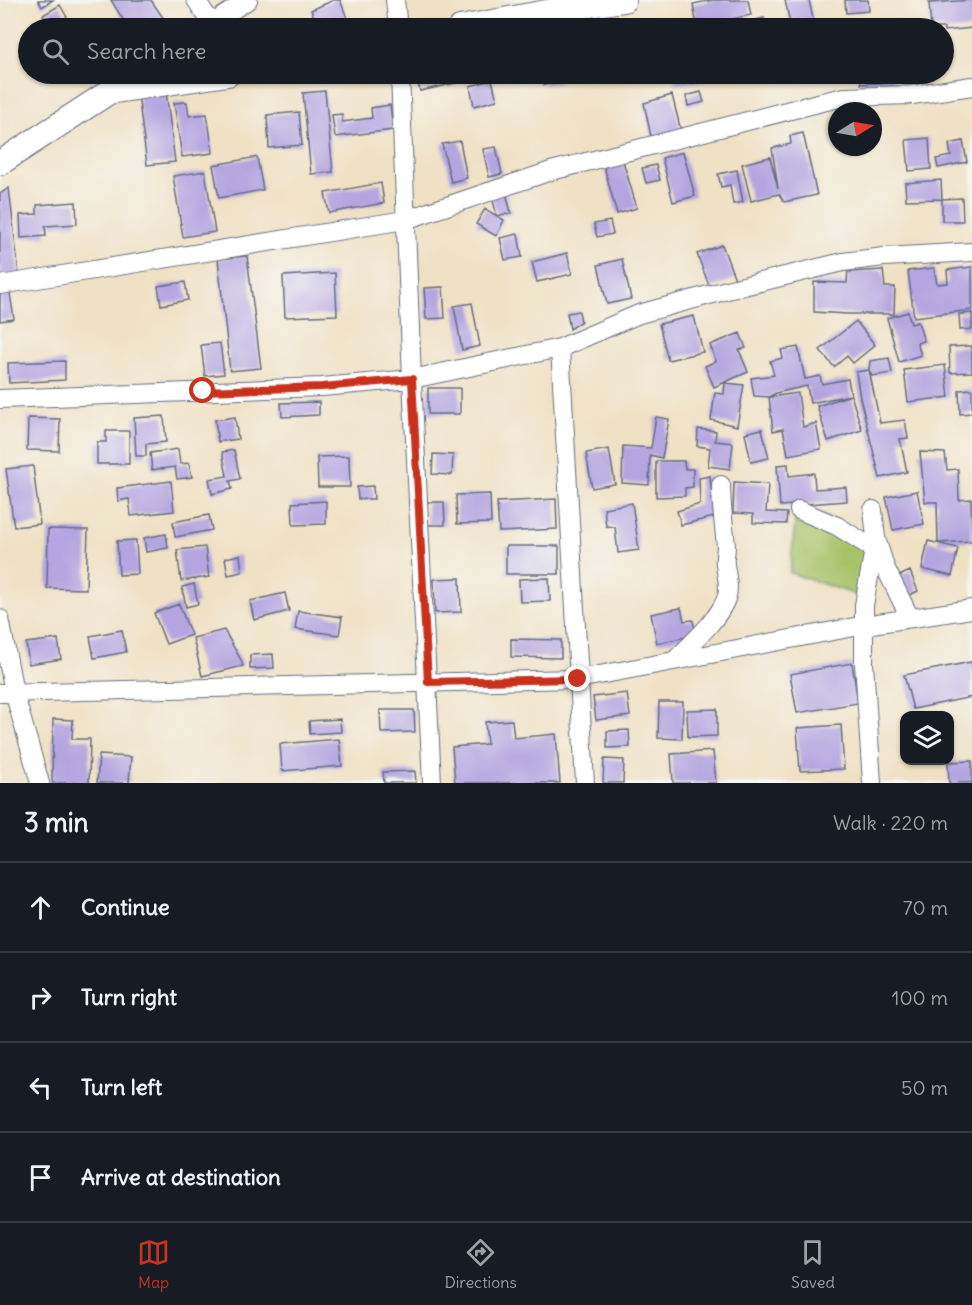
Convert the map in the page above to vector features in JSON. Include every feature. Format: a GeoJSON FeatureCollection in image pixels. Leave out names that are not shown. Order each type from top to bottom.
{"type":"FeatureCollection","features":[{"type":"Feature","properties":{"kind":"street"},"geometry":{"type":"LineString","coordinates":[[196,0],[205,18]]}},
{"type":"Feature","properties":{"kind":"street"},"geometry":{"type":"LineString","coordinates":[[221,18],[248,0]]}},
{"type":"Feature","properties":{"kind":"street"},"geometry":{"type":"LineString","coordinates":[[395,0],[397,18]]}},
{"type":"Feature","properties":{"kind":"street"},"geometry":{"type":"LineString","coordinates":[[500,18],[553,5],[624,0]]}},
{"type":"Feature","properties":{"kind":"street"},"geometry":{"type":"LineString","coordinates":[[0,163],[123,84]]}},
{"type":"Feature","properties":{"kind":"street"},"geometry":{"type":"LineString","coordinates":[[109,93],[165,84]]}},
{"type":"Feature","properties":{"kind":"street"},"geometry":{"type":"LineString","coordinates":[[400,84],[432,783]]}},
{"type":"Feature","properties":{"kind":"street"},"geometry":{"type":"LineString","coordinates":[[0,285],[405,220],[551,171],[822,102],[844,98],[912,95],[972,86]]}},
{"type":"Feature","properties":{"kind":"street"},"geometry":{"type":"LineString","coordinates":[[0,399],[322,387],[412,379],[560,348],[639,314],[832,265],[884,257],[972,252]]}},
{"type":"Feature","properties":{"kind":"street"},"geometry":{"type":"LineString","coordinates":[[560,348],[585,783]]}},
{"type":"Feature","properties":{"kind":"street"},"geometry":{"type":"LineString","coordinates":[[674,661],[711,623],[726,598],[728,578],[725,564],[721,485]]}},
{"type":"Feature","properties":{"kind":"street"},"geometry":{"type":"LineString","coordinates":[[799,510],[875,543],[910,618]]}},
{"type":"Feature","properties":{"kind":"street"},"geometry":{"type":"LineString","coordinates":[[872,783],[864,663],[864,604],[875,543],[873,510]]}},
{"type":"Feature","properties":{"kind":"street"},"geometry":{"type":"LineString","coordinates":[[7,692],[578,679],[865,625],[972,609]]}},
{"type":"Feature","properties":{"kind":"street"},"geometry":{"type":"LineString","coordinates":[[0,619],[7,692],[40,783]]}},
{"type":"Feature","properties":{"kind":"green space"},"geometry":{"type":"Polygon","coordinates":[[[797,502],[873,542],[857,595],[790,573],[797,502]]]}},
{"type":"Feature","properties":{"kind":"building"},"geometry":{"type":"Polygon","coordinates":[[[38,0],[53,0],[42,7],[38,0]]]}},
{"type":"Feature","properties":{"kind":"building"},"geometry":{"type":"Polygon","coordinates":[[[111,0],[151,0],[163,18],[122,18],[111,0]]]}},
{"type":"Feature","properties":{"kind":"building"},"geometry":{"type":"Polygon","coordinates":[[[334,0],[340,0],[347,18],[314,18],[311,10],[334,0]]]}},
{"type":"Feature","properties":{"kind":"building"},"geometry":{"type":"Polygon","coordinates":[[[713,0],[748,0],[751,15],[736,18],[696,18],[693,4],[713,0]]]}},
{"type":"Feature","properties":{"kind":"building"},"geometry":{"type":"Polygon","coordinates":[[[785,0],[809,0],[813,18],[789,18],[785,0]]]}},
{"type":"Feature","properties":{"kind":"building"},"geometry":{"type":"Polygon","coordinates":[[[845,0],[868,0],[869,11],[846,13],[845,0]]]}},
{"type":"Feature","properties":{"kind":"building"},"geometry":{"type":"Polygon","coordinates":[[[972,0],[972,28],[954,30],[954,18],[930,18],[929,3],[972,0]]]}},
{"type":"Feature","properties":{"kind":"building"},"geometry":{"type":"Polygon","coordinates":[[[60,5],[67,18],[45,18],[43,15],[60,5]]]}},
{"type":"Feature","properties":{"kind":"building"},"geometry":{"type":"Polygon","coordinates":[[[418,84],[452,84],[420,91],[418,84]]]}},
{"type":"Feature","properties":{"kind":"building"},"geometry":{"type":"Polygon","coordinates":[[[493,84],[497,100],[474,106],[470,86],[493,84]]]}},
{"type":"Feature","properties":{"kind":"building"},"geometry":{"type":"Polygon","coordinates":[[[166,91],[175,162],[147,165],[138,94],[166,91]]]}},
{"type":"Feature","properties":{"kind":"building"},"geometry":{"type":"Polygon","coordinates":[[[325,91],[333,172],[311,174],[303,93],[325,91]]]}},
{"type":"Feature","properties":{"kind":"building"},"geometry":{"type":"Polygon","coordinates":[[[701,92],[704,102],[688,106],[686,96],[701,92]]]}},
{"type":"Feature","properties":{"kind":"building"},"geometry":{"type":"Polygon","coordinates":[[[672,95],[681,131],[651,137],[644,103],[672,95]]]}},
{"type":"Feature","properties":{"kind":"building"},"geometry":{"type":"Polygon","coordinates":[[[187,102],[189,116],[207,114],[213,153],[182,157],[174,103],[187,102]]]}},
{"type":"Feature","properties":{"kind":"building"},"geometry":{"type":"Polygon","coordinates":[[[390,105],[393,130],[335,137],[332,115],[342,114],[342,122],[372,118],[371,108],[390,105]]]}},
{"type":"Feature","properties":{"kind":"building"},"geometry":{"type":"Polygon","coordinates":[[[299,112],[302,145],[269,148],[267,115],[299,112]]]}},
{"type":"Feature","properties":{"kind":"building"},"geometry":{"type":"Polygon","coordinates":[[[803,133],[817,195],[784,202],[779,194],[751,201],[742,164],[770,157],[778,189],[772,148],[791,144],[790,136],[803,133]]]}},
{"type":"Feature","properties":{"kind":"building"},"geometry":{"type":"Polygon","coordinates":[[[929,138],[931,169],[909,171],[906,140],[929,138]]]}},
{"type":"Feature","properties":{"kind":"building"},"geometry":{"type":"Polygon","coordinates":[[[460,141],[467,178],[451,182],[442,144],[460,141]]]}},
{"type":"Feature","properties":{"kind":"building"},"geometry":{"type":"Polygon","coordinates":[[[963,141],[967,162],[938,168],[936,159],[951,156],[949,144],[963,141]]]}},
{"type":"Feature","properties":{"kind":"building"},"geometry":{"type":"Polygon","coordinates":[[[496,147],[502,174],[489,177],[483,149],[496,147]]]}},
{"type":"Feature","properties":{"kind":"building"},"geometry":{"type":"Polygon","coordinates":[[[683,152],[695,196],[673,202],[662,158],[683,152]]]}},
{"type":"Feature","properties":{"kind":"building"},"geometry":{"type":"Polygon","coordinates":[[[257,157],[263,190],[219,198],[213,165],[257,157]]]}},
{"type":"Feature","properties":{"kind":"building"},"geometry":{"type":"Polygon","coordinates":[[[623,161],[637,208],[617,214],[604,167],[623,161]]]}},
{"type":"Feature","properties":{"kind":"building"},"geometry":{"type":"Polygon","coordinates":[[[656,165],[660,180],[646,183],[642,168],[656,165]]]}},
{"type":"Feature","properties":{"kind":"building"},"geometry":{"type":"Polygon","coordinates":[[[737,170],[743,202],[733,204],[730,185],[721,187],[718,174],[737,170]]]}},
{"type":"Feature","properties":{"kind":"building"},"geometry":{"type":"Polygon","coordinates":[[[205,171],[215,232],[183,237],[173,176],[205,171]]]}},
{"type":"Feature","properties":{"kind":"building"},"geometry":{"type":"Polygon","coordinates":[[[941,180],[942,199],[906,200],[905,183],[941,180]]]}},
{"type":"Feature","properties":{"kind":"building"},"geometry":{"type":"Polygon","coordinates":[[[381,183],[384,203],[329,213],[325,193],[381,183]]]}},
{"type":"Feature","properties":{"kind":"building"},"geometry":{"type":"Polygon","coordinates":[[[9,188],[19,274],[0,276],[0,194],[9,188]]]}},
{"type":"Feature","properties":{"kind":"building"},"geometry":{"type":"Polygon","coordinates":[[[506,193],[511,213],[497,216],[492,197],[506,193]]]}},
{"type":"Feature","properties":{"kind":"building"},"geometry":{"type":"Polygon","coordinates":[[[962,198],[963,221],[942,221],[942,199],[962,198]]]}},
{"type":"Feature","properties":{"kind":"building"},"geometry":{"type":"Polygon","coordinates":[[[76,202],[77,224],[45,226],[46,236],[21,238],[20,215],[37,214],[37,205],[76,202]]]}},
{"type":"Feature","properties":{"kind":"building"},"geometry":{"type":"Polygon","coordinates":[[[485,209],[504,220],[496,236],[476,224],[485,209]]]}},
{"type":"Feature","properties":{"kind":"building"},"geometry":{"type":"Polygon","coordinates":[[[610,221],[613,234],[597,237],[594,224],[610,221]]]}},
{"type":"Feature","properties":{"kind":"building"},"geometry":{"type":"Polygon","coordinates":[[[518,234],[522,257],[505,260],[500,238],[518,234]]]}},
{"type":"Feature","properties":{"kind":"building"},"geometry":{"type":"Polygon","coordinates":[[[722,245],[735,279],[710,288],[697,254],[722,245]]]}},
{"type":"Feature","properties":{"kind":"building"},"geometry":{"type":"Polygon","coordinates":[[[567,253],[572,274],[537,282],[532,262],[567,253]]]}},
{"type":"Feature","properties":{"kind":"building"},"geometry":{"type":"Polygon","coordinates":[[[247,256],[261,368],[230,371],[218,259],[247,256]]]}},
{"type":"Feature","properties":{"kind":"building"},"geometry":{"type":"Polygon","coordinates":[[[622,259],[631,299],[607,304],[598,265],[622,259]]]}},
{"type":"Feature","properties":{"kind":"building"},"geometry":{"type":"Polygon","coordinates":[[[848,266],[850,272],[883,270],[885,287],[895,287],[894,314],[814,312],[814,282],[847,283],[848,266]]]}},
{"type":"Feature","properties":{"kind":"building"},"geometry":{"type":"Polygon","coordinates":[[[972,267],[972,310],[914,317],[908,271],[934,268],[937,284],[948,283],[947,270],[972,267]]]}},
{"type":"Feature","properties":{"kind":"building"},"geometry":{"type":"Polygon","coordinates":[[[335,273],[337,315],[285,317],[283,276],[335,273]]]}},
{"type":"Feature","properties":{"kind":"building"},"geometry":{"type":"Polygon","coordinates":[[[185,282],[188,300],[161,305],[158,286],[185,282]]]}},
{"type":"Feature","properties":{"kind":"building"},"geometry":{"type":"Polygon","coordinates":[[[9,287],[14,319],[0,321],[0,289],[9,287]]]}},
{"type":"Feature","properties":{"kind":"building"},"geometry":{"type":"Polygon","coordinates":[[[443,287],[445,318],[426,319],[424,288],[443,287]]]}},
{"type":"Feature","properties":{"kind":"building"},"geometry":{"type":"Polygon","coordinates":[[[472,303],[480,346],[462,350],[454,306],[472,303]]]}},
{"type":"Feature","properties":{"kind":"building"},"geometry":{"type":"Polygon","coordinates":[[[579,311],[581,322],[570,329],[567,313],[579,311]]]}},
{"type":"Feature","properties":{"kind":"building"},"geometry":{"type":"Polygon","coordinates":[[[908,312],[911,324],[918,322],[924,341],[917,343],[921,355],[899,362],[887,318],[908,312]]]}},
{"type":"Feature","properties":{"kind":"building"},"geometry":{"type":"Polygon","coordinates":[[[972,313],[972,329],[960,330],[959,314],[972,313]]]}},
{"type":"Feature","properties":{"kind":"building"},"geometry":{"type":"Polygon","coordinates":[[[694,316],[703,352],[668,360],[659,324],[694,316]]]}},
{"type":"Feature","properties":{"kind":"building"},"geometry":{"type":"Polygon","coordinates":[[[856,321],[875,345],[853,363],[847,356],[834,367],[820,350],[856,321]]]}},
{"type":"Feature","properties":{"kind":"building"},"geometry":{"type":"Polygon","coordinates":[[[740,333],[746,348],[739,350],[748,372],[714,387],[705,366],[716,361],[710,345],[740,333]]]}},
{"type":"Feature","properties":{"kind":"building"},"geometry":{"type":"Polygon","coordinates":[[[220,343],[224,374],[205,376],[201,345],[220,343]]]}},
{"type":"Feature","properties":{"kind":"building"},"geometry":{"type":"Polygon","coordinates":[[[972,346],[972,372],[950,373],[949,347],[972,346]]]}},
{"type":"Feature","properties":{"kind":"building"},"geometry":{"type":"Polygon","coordinates":[[[798,347],[805,379],[820,376],[822,384],[848,379],[851,395],[810,403],[807,386],[776,393],[769,397],[754,396],[751,378],[774,375],[770,361],[783,358],[781,350],[798,347]]]}},
{"type":"Feature","properties":{"kind":"building"},"geometry":{"type":"Polygon","coordinates":[[[889,358],[892,373],[872,376],[869,370],[870,361],[889,358]]]}},
{"type":"Feature","properties":{"kind":"building"},"geometry":{"type":"Polygon","coordinates":[[[65,361],[65,380],[9,383],[8,363],[65,361]]]}},
{"type":"Feature","properties":{"kind":"building"},"geometry":{"type":"Polygon","coordinates":[[[945,365],[949,397],[908,402],[904,370],[945,365]]]}},
{"type":"Feature","properties":{"kind":"building"},"geometry":{"type":"Polygon","coordinates":[[[869,370],[880,423],[905,420],[908,438],[900,439],[907,472],[880,478],[860,398],[856,372],[869,370]]]}},
{"type":"Feature","properties":{"kind":"building"},"geometry":{"type":"Polygon","coordinates":[[[725,383],[744,385],[737,426],[711,420],[715,393],[724,394],[725,383]]]}},
{"type":"Feature","properties":{"kind":"building"},"geometry":{"type":"Polygon","coordinates":[[[428,388],[460,388],[460,414],[428,414],[428,388]]]}},
{"type":"Feature","properties":{"kind":"building"},"geometry":{"type":"Polygon","coordinates":[[[972,389],[972,413],[960,414],[959,390],[972,389]]]}},
{"type":"Feature","properties":{"kind":"building"},"geometry":{"type":"Polygon","coordinates":[[[798,393],[803,427],[816,423],[821,449],[788,455],[783,429],[773,431],[769,397],[798,393]]]}},
{"type":"Feature","properties":{"kind":"building"},"geometry":{"type":"Polygon","coordinates":[[[851,395],[862,430],[828,441],[817,406],[851,395]]]}},
{"type":"Feature","properties":{"kind":"building"},"geometry":{"type":"Polygon","coordinates":[[[319,402],[319,415],[282,417],[281,403],[319,402]]]}},
{"type":"Feature","properties":{"kind":"building"},"geometry":{"type":"Polygon","coordinates":[[[164,416],[166,442],[146,444],[146,456],[136,456],[134,418],[164,416]]]}},
{"type":"Feature","properties":{"kind":"building"},"geometry":{"type":"Polygon","coordinates":[[[235,417],[238,439],[218,442],[215,420],[235,417]]]}},
{"type":"Feature","properties":{"kind":"building"},"geometry":{"type":"Polygon","coordinates":[[[656,417],[669,419],[662,458],[650,455],[649,485],[622,483],[623,446],[651,448],[656,417]]]}},
{"type":"Feature","properties":{"kind":"building"},"geometry":{"type":"Polygon","coordinates":[[[28,418],[60,419],[59,451],[27,450],[28,418]]]}},
{"type":"Feature","properties":{"kind":"building"},"geometry":{"type":"Polygon","coordinates":[[[698,429],[716,431],[715,441],[733,443],[730,469],[708,466],[710,448],[697,446],[698,429]]]}},
{"type":"Feature","properties":{"kind":"building"},"geometry":{"type":"Polygon","coordinates":[[[762,429],[769,458],[751,462],[745,433],[762,429]]]}},
{"type":"Feature","properties":{"kind":"building"},"geometry":{"type":"Polygon","coordinates":[[[106,431],[129,431],[129,464],[97,464],[97,442],[106,442],[106,431]]]}},
{"type":"Feature","properties":{"kind":"building"},"geometry":{"type":"Polygon","coordinates":[[[178,449],[180,464],[189,463],[192,477],[177,479],[175,467],[152,470],[150,453],[178,449]]]}},
{"type":"Feature","properties":{"kind":"building"},"geometry":{"type":"Polygon","coordinates":[[[609,449],[615,484],[592,488],[586,453],[609,449]]]}},
{"type":"Feature","properties":{"kind":"building"},"geometry":{"type":"Polygon","coordinates":[[[234,450],[240,479],[230,481],[232,489],[212,494],[209,479],[227,476],[222,452],[234,450]]]}},
{"type":"Feature","properties":{"kind":"building"},"geometry":{"type":"Polygon","coordinates":[[[920,452],[945,453],[947,470],[958,469],[959,500],[971,499],[972,541],[938,543],[937,502],[925,502],[920,452]]]}},
{"type":"Feature","properties":{"kind":"building"},"geometry":{"type":"Polygon","coordinates":[[[433,454],[453,455],[452,475],[432,474],[433,454]]]}},
{"type":"Feature","properties":{"kind":"building"},"geometry":{"type":"Polygon","coordinates":[[[349,456],[350,487],[318,487],[317,457],[349,456]]]}},
{"type":"Feature","properties":{"kind":"building"},"geometry":{"type":"Polygon","coordinates":[[[656,461],[684,461],[685,469],[693,469],[693,487],[685,488],[685,496],[656,497],[656,461]]]}},
{"type":"Feature","properties":{"kind":"building"},"geometry":{"type":"Polygon","coordinates":[[[788,464],[789,476],[814,473],[815,489],[846,487],[847,501],[780,506],[777,465],[788,464]]]}},
{"type":"Feature","properties":{"kind":"building"},"geometry":{"type":"Polygon","coordinates":[[[33,466],[40,524],[14,527],[6,469],[33,466]]]}},
{"type":"Feature","properties":{"kind":"building"},"geometry":{"type":"Polygon","coordinates":[[[710,476],[714,517],[681,525],[677,511],[700,504],[699,478],[710,476]]]}},
{"type":"Feature","properties":{"kind":"building"},"geometry":{"type":"Polygon","coordinates":[[[171,481],[174,511],[131,516],[129,499],[118,501],[117,488],[171,481]]]}},
{"type":"Feature","properties":{"kind":"building"},"geometry":{"type":"Polygon","coordinates":[[[734,482],[768,484],[766,512],[787,513],[786,524],[753,523],[753,514],[733,513],[734,482]]]}},
{"type":"Feature","properties":{"kind":"building"},"geometry":{"type":"Polygon","coordinates":[[[373,486],[374,499],[358,499],[357,487],[373,486]]]}},
{"type":"Feature","properties":{"kind":"building"},"geometry":{"type":"Polygon","coordinates":[[[917,491],[924,524],[893,530],[886,497],[917,491]]]}},
{"type":"Feature","properties":{"kind":"building"},"geometry":{"type":"Polygon","coordinates":[[[490,494],[491,523],[457,524],[456,495],[490,494]]]}},
{"type":"Feature","properties":{"kind":"building"},"geometry":{"type":"Polygon","coordinates":[[[556,499],[557,529],[499,532],[497,502],[556,499]]]}},
{"type":"Feature","properties":{"kind":"building"},"geometry":{"type":"Polygon","coordinates":[[[326,501],[326,524],[293,525],[292,503],[326,501]]]}},
{"type":"Feature","properties":{"kind":"building"},"geometry":{"type":"Polygon","coordinates":[[[427,502],[444,502],[445,525],[428,525],[427,502]]]}},
{"type":"Feature","properties":{"kind":"building"},"geometry":{"type":"Polygon","coordinates":[[[632,503],[639,550],[618,553],[615,527],[606,526],[604,508],[632,503]]]}},
{"type":"Feature","properties":{"kind":"building"},"geometry":{"type":"Polygon","coordinates":[[[209,515],[212,530],[175,537],[173,522],[209,515]]]}},
{"type":"Feature","properties":{"kind":"building"},"geometry":{"type":"Polygon","coordinates":[[[48,529],[88,530],[86,589],[47,588],[48,529]]]}},
{"type":"Feature","properties":{"kind":"building"},"geometry":{"type":"Polygon","coordinates":[[[166,534],[168,548],[146,552],[144,538],[166,534]]]}},
{"type":"Feature","properties":{"kind":"building"},"geometry":{"type":"Polygon","coordinates":[[[136,540],[138,574],[119,575],[117,541],[136,540]]]}},
{"type":"Feature","properties":{"kind":"building"},"geometry":{"type":"Polygon","coordinates":[[[928,541],[958,548],[952,576],[922,569],[928,541]]]}},
{"type":"Feature","properties":{"kind":"building"},"geometry":{"type":"Polygon","coordinates":[[[506,546],[559,546],[559,574],[506,574],[506,546]]]}},
{"type":"Feature","properties":{"kind":"building"},"geometry":{"type":"Polygon","coordinates":[[[205,547],[209,577],[181,581],[177,550],[205,547]]]}},
{"type":"Feature","properties":{"kind":"building"},"geometry":{"type":"Polygon","coordinates":[[[240,555],[242,572],[228,575],[225,558],[240,555]]]}},
{"type":"Feature","properties":{"kind":"building"},"geometry":{"type":"Polygon","coordinates":[[[910,571],[918,591],[907,596],[899,576],[910,571]]]}},
{"type":"Feature","properties":{"kind":"building"},"geometry":{"type":"Polygon","coordinates":[[[460,578],[461,612],[435,613],[434,579],[460,578]]]}},
{"type":"Feature","properties":{"kind":"building"},"geometry":{"type":"Polygon","coordinates":[[[549,578],[550,601],[520,602],[519,579],[549,578]]]}},
{"type":"Feature","properties":{"kind":"building"},"geometry":{"type":"Polygon","coordinates":[[[194,584],[198,604],[186,607],[182,587],[194,584]]]}},
{"type":"Feature","properties":{"kind":"building"},"geometry":{"type":"Polygon","coordinates":[[[285,593],[289,611],[254,620],[250,601],[285,593]]]}},
{"type":"Feature","properties":{"kind":"building"},"geometry":{"type":"Polygon","coordinates":[[[179,604],[191,635],[166,644],[154,613],[179,604]]]}},
{"type":"Feature","properties":{"kind":"building"},"geometry":{"type":"Polygon","coordinates":[[[681,608],[684,621],[693,620],[696,635],[657,643],[651,614],[681,608]]]}},
{"type":"Feature","properties":{"kind":"building"},"geometry":{"type":"Polygon","coordinates":[[[298,611],[342,617],[339,635],[295,629],[298,611]]]}},
{"type":"Feature","properties":{"kind":"building"},"geometry":{"type":"Polygon","coordinates":[[[122,630],[126,652],[94,658],[90,636],[122,630]]]}},
{"type":"Feature","properties":{"kind":"building"},"geometry":{"type":"Polygon","coordinates":[[[224,630],[243,666],[202,676],[193,638],[224,630]]]}},
{"type":"Feature","properties":{"kind":"building"},"geometry":{"type":"Polygon","coordinates":[[[58,639],[61,659],[29,664],[26,643],[58,639]]]}},
{"type":"Feature","properties":{"kind":"building"},"geometry":{"type":"Polygon","coordinates":[[[511,639],[561,640],[561,658],[511,657],[511,639]]]}},
{"type":"Feature","properties":{"kind":"building"},"geometry":{"type":"Polygon","coordinates":[[[273,654],[274,668],[250,669],[250,655],[273,654]]]}},
{"type":"Feature","properties":{"kind":"building"},"geometry":{"type":"Polygon","coordinates":[[[971,662],[972,697],[913,709],[904,675],[971,662]]]}},
{"type":"Feature","properties":{"kind":"building"},"geometry":{"type":"Polygon","coordinates":[[[852,663],[858,703],[797,713],[790,674],[852,663]]]}},
{"type":"Feature","properties":{"kind":"building"},"geometry":{"type":"Polygon","coordinates":[[[627,693],[630,716],[596,720],[593,697],[627,693]]]}},
{"type":"Feature","properties":{"kind":"building"},"geometry":{"type":"Polygon","coordinates":[[[659,702],[683,702],[682,739],[658,738],[659,702]]]}},
{"type":"Feature","properties":{"kind":"building"},"geometry":{"type":"Polygon","coordinates":[[[717,709],[717,736],[688,737],[687,710],[717,709]]]}},
{"type":"Feature","properties":{"kind":"building"},"geometry":{"type":"Polygon","coordinates":[[[380,710],[414,710],[415,732],[381,733],[380,710]]]}},
{"type":"Feature","properties":{"kind":"building"},"geometry":{"type":"Polygon","coordinates":[[[53,719],[73,720],[72,739],[90,739],[89,783],[52,783],[53,719]]]}},
{"type":"Feature","properties":{"kind":"building"},"geometry":{"type":"Polygon","coordinates":[[[340,719],[341,732],[310,734],[309,721],[340,719]]]}},
{"type":"Feature","properties":{"kind":"building"},"geometry":{"type":"Polygon","coordinates":[[[512,720],[514,738],[556,734],[560,783],[455,783],[452,747],[487,744],[485,722],[512,720]]]}},
{"type":"Feature","properties":{"kind":"building"},"geometry":{"type":"Polygon","coordinates":[[[841,725],[844,769],[800,771],[797,728],[841,725]]]}},
{"type":"Feature","properties":{"kind":"building"},"geometry":{"type":"Polygon","coordinates":[[[629,730],[630,747],[607,748],[607,731],[629,730]]]}},
{"type":"Feature","properties":{"kind":"building"},"geometry":{"type":"Polygon","coordinates":[[[339,739],[342,766],[282,771],[280,744],[339,739]]]}},
{"type":"Feature","properties":{"kind":"building"},"geometry":{"type":"Polygon","coordinates":[[[713,751],[716,783],[673,783],[671,754],[713,751]]]}},
{"type":"Feature","properties":{"kind":"building"},"geometry":{"type":"Polygon","coordinates":[[[99,755],[131,757],[129,783],[97,783],[99,755]]]}},
{"type":"Feature","properties":{"kind":"building"},"geometry":{"type":"Polygon","coordinates":[[[604,759],[624,760],[623,783],[603,783],[604,759]]]}},
{"type":"Feature","properties":{"kind":"building"},"geometry":{"type":"Polygon","coordinates":[[[972,761],[972,783],[949,783],[948,765],[954,765],[954,762],[972,761]]]}},
{"type":"Feature","properties":{"kind":"building"},"geometry":{"type":"Polygon","coordinates":[[[415,771],[416,783],[384,783],[383,772],[415,771]]]}},
{"type":"Feature","properties":{"kind":"route"},"geometry":{"type":"LineString","coordinates":[[203,391],[322,387],[412,379],[428,682],[578,679]]}}]}
